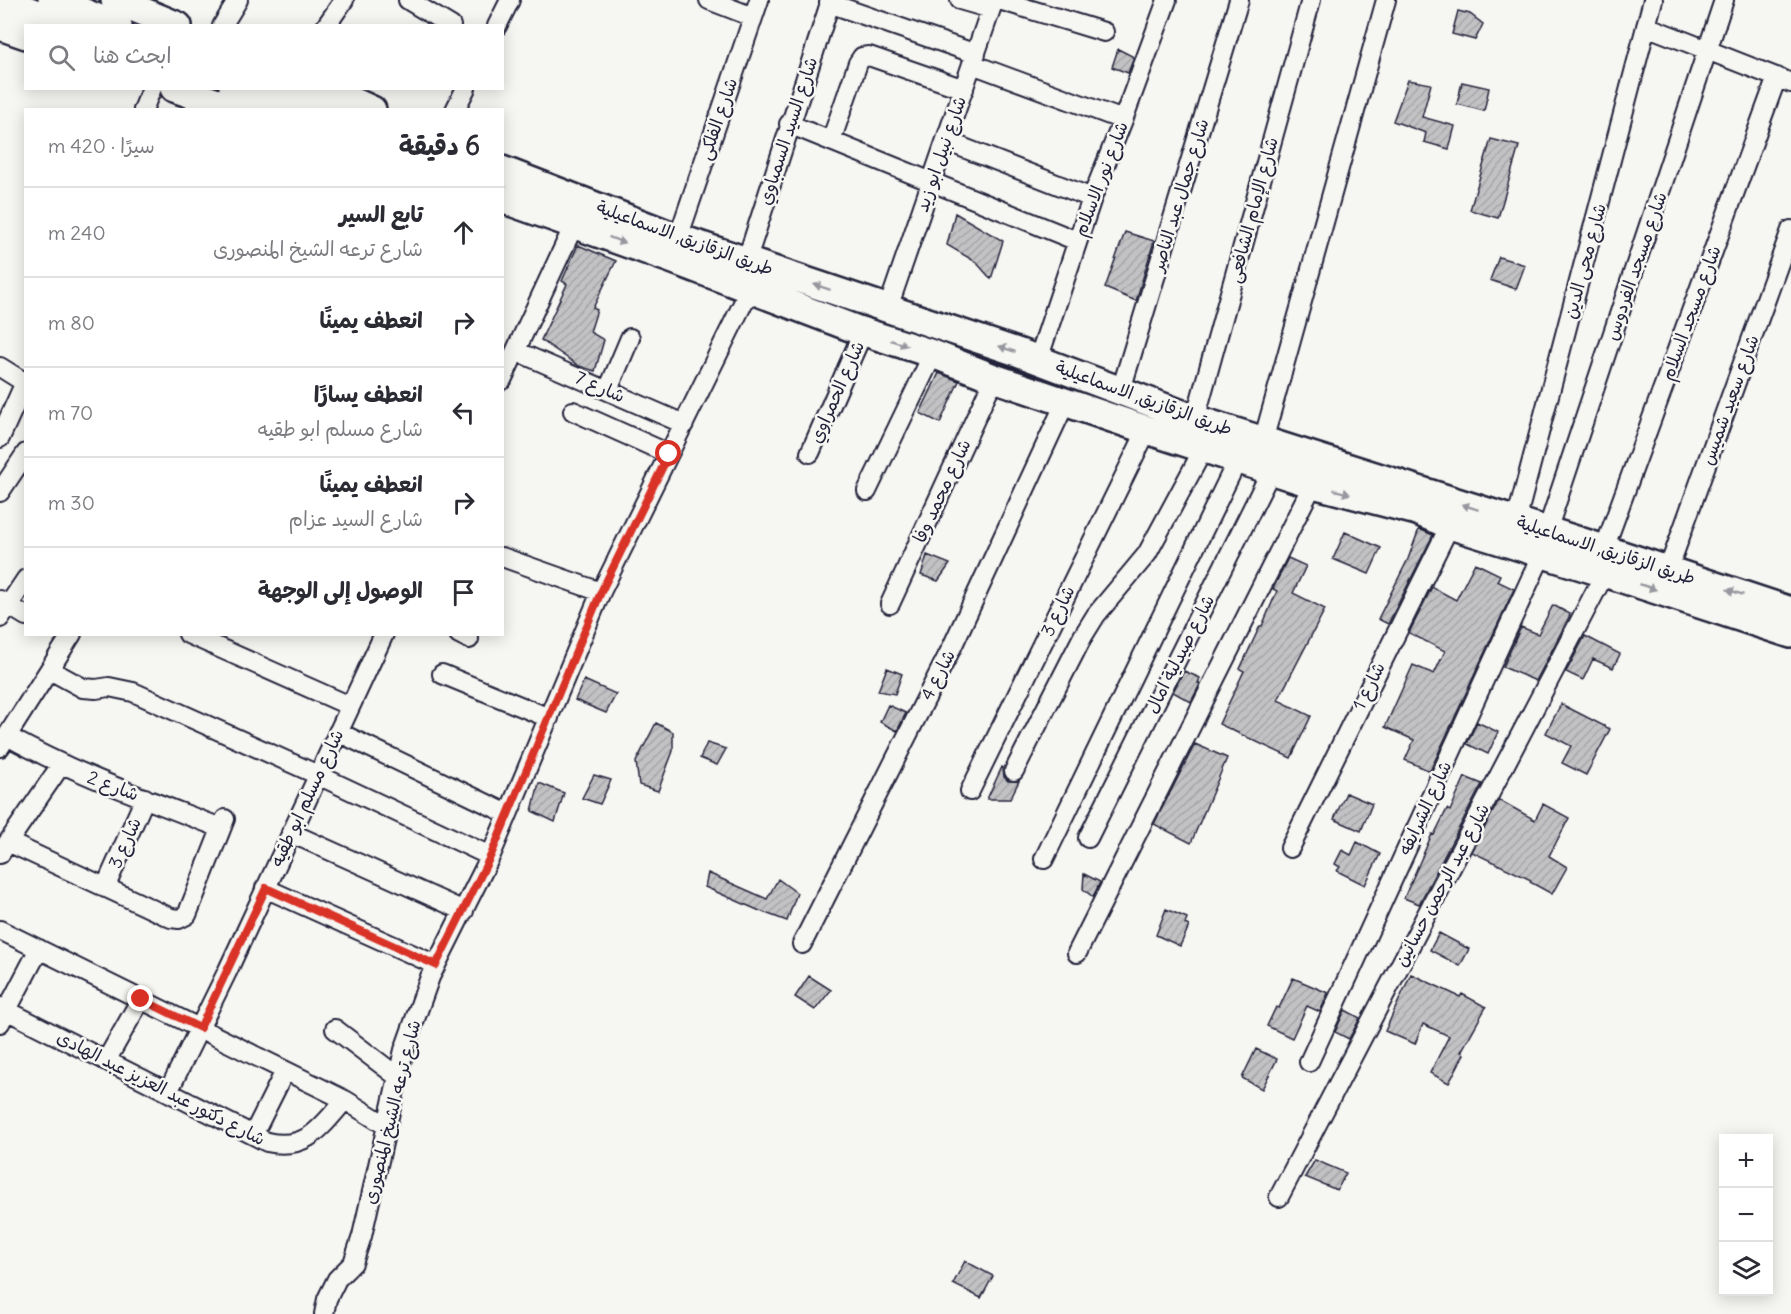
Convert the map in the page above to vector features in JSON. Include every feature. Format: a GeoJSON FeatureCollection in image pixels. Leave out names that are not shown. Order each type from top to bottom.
{"type":"FeatureCollection","features":[{"type":"Feature","properties":{"kind":"highway"},"geometry":{"type":"LineString","coordinates":[[1,0],[63,24]]}},
{"type":"Feature","properties":{"kind":"highway"},"geometry":{"type":"LineString","coordinates":[[52,0],[113,24]]}},
{"type":"Feature","properties":{"kind":"highway"},"geometry":{"type":"LineString","coordinates":[[115,0],[173,24]]}},
{"type":"Feature","properties":{"kind":"highway"},"geometry":{"type":"LineString","coordinates":[[0,26],[24,34]]}},
{"type":"Feature","properties":{"kind":"highway"},"geometry":{"type":"LineString","coordinates":[[180,90],[232,108]]}},
{"type":"Feature","properties":{"kind":"highway"},"geometry":{"type":"LineString","coordinates":[[238,90],[283,108]]}},
{"type":"Feature","properties":{"kind":"highway"},"geometry":{"type":"LineString","coordinates":[[285,90],[329,108]]}},
{"type":"Feature","properties":{"kind":"highway"},"geometry":{"type":"LineString","coordinates":[[328,90],[368,108]]}},
{"type":"Feature","properties":{"kind":"highway","name":"طريق الزقازيق, الاسماعيلية"},"geometry":{"type":"LineString","coordinates":[[504,171],[678,238],[1043,361],[1195,419],[1516,521],[1545,542]]}},
{"type":"Feature","properties":{"kind":"highway","name":"طريق الزقازيق, الاسماعيلية"},"geometry":{"type":"LineString","coordinates":[[504,200],[864,332],[1147,430],[1312,484],[1417,511],[1450,525],[1545,542],[1605,561],[1791,634]]}},
{"type":"Feature","properties":{"kind":"highway"},"geometry":{"type":"LineString","coordinates":[[1037,392],[1043,361]]}},
{"type":"Feature","properties":{"kind":"highway"},"geometry":{"type":"LineString","coordinates":[[1078,406],[1112,387]]}},
{"type":"Feature","properties":{"kind":"highway","name":"طريق الزقازيق, الاسماعيلية"},"geometry":{"type":"LineString","coordinates":[[1605,561],[1668,570],[1791,611]]}},
{"type":"Feature","properties":{"kind":"street"},"geometry":{"type":"LineString","coordinates":[[223,24],[238,0]]}},
{"type":"Feature","properties":{"kind":"street"},"geometry":{"type":"LineString","coordinates":[[327,24],[344,0]]}},
{"type":"Feature","properties":{"kind":"street"},"geometry":{"type":"LineString","coordinates":[[408,0],[428,5],[449,24]]}},
{"type":"Feature","properties":{"kind":"street"},"geometry":{"type":"LineString","coordinates":[[709,0],[756,8]]}},
{"type":"Feature","properties":{"kind":"street"},"geometry":{"type":"LineString","coordinates":[[960,0],[995,3],[1104,32]]}},
{"type":"Feature","properties":{"kind":"street","name":"شارع نور الاسلام"},"geometry":{"type":"LineString","coordinates":[[1043,361],[1077,241],[1167,0]]}},
{"type":"Feature","properties":{"kind":"street","name":"شارع جمال عبد الناصر"},"geometry":{"type":"LineString","coordinates":[[1112,387],[1239,0]]}},
{"type":"Feature","properties":{"kind":"street","name":"شارع الإمام الشافعى"},"geometry":{"type":"LineString","coordinates":[[1195,419],[1311,0]]}},
{"type":"Feature","properties":{"kind":"street"},"geometry":{"type":"LineString","coordinates":[[1263,441],[1386,0]]}},
{"type":"Feature","properties":{"kind":"street","name":"شارع محى الدين"},"geometry":{"type":"LineString","coordinates":[[1516,521],[1653,0]]}},
{"type":"Feature","properties":{"kind":"street","name":"شارع مسجد الفردوس"},"geometry":{"type":"LineString","coordinates":[[1545,542],[1724,0]]}},
{"type":"Feature","properties":{"kind":"street"},"geometry":{"type":"LineString","coordinates":[[498,24],[504,2]]}},
{"type":"Feature","properties":{"kind":"street"},"geometry":{"type":"LineString","coordinates":[[830,2],[1123,120]]}},
{"type":"Feature","properties":{"kind":"street","name":"شارع السيد السمباوي"},"geometry":{"type":"LineString","coordinates":[[746,262],[830,2]]}},
{"type":"Feature","properties":{"kind":"street","name":"شارع نبيل ابو زيد"},"geometry":{"type":"LineString","coordinates":[[888,308],[995,3]]}},
{"type":"Feature","properties":{"kind":"street","name":"شارع الفلكى"},"geometry":{"type":"LineString","coordinates":[[678,238],[756,8]]}},
{"type":"Feature","properties":{"kind":"street"},"geometry":{"type":"LineString","coordinates":[[1646,26],[1784,80]]}},
{"type":"Feature","properties":{"kind":"street"},"geometry":{"type":"LineString","coordinates":[[831,141],[862,57],[869,56],[963,89]]}},
{"type":"Feature","properties":{"kind":"street","name":"شارع مسجد السلام"},"geometry":{"type":"LineString","coordinates":[[1605,561],[1784,80]]}},
{"type":"Feature","properties":{"kind":"street"},"geometry":{"type":"LineString","coordinates":[[144,108],[151,90]]}},
{"type":"Feature","properties":{"kind":"street"},"geometry":{"type":"LineString","coordinates":[[456,108],[465,90]]}},
{"type":"Feature","properties":{"kind":"street"},"geometry":{"type":"LineString","coordinates":[[789,124],[1077,241]]}},
{"type":"Feature","properties":{"kind":"street"},"geometry":{"type":"LineString","coordinates":[[945,141],[1092,198]]}},
{"type":"Feature","properties":{"kind":"street"},"geometry":{"type":"LineString","coordinates":[[504,376],[574,225]]}},
{"type":"Feature","properties":{"kind":"street","name":"شارع سعيد شميس"},"geometry":{"type":"LineString","coordinates":[[1668,570],[1791,230]]}},
{"type":"Feature","properties":{"kind":"street","name":"شارع ترعه الشيخ المنصورى"},"geometry":{"type":"LineString","coordinates":[[324,1314],[327,1299],[337,1279],[353,1263],[359,1245],[404,1050],[417,1010],[436,965],[490,856],[601,592],[750,289]]}},
{"type":"Feature","properties":{"kind":"street","name":"شارع الحمراوي"},"geometry":{"type":"LineString","coordinates":[[810,453],[864,332]]}},
{"type":"Feature","properties":{"kind":"street"},"geometry":{"type":"LineString","coordinates":[[608,390],[630,339]]}},
{"type":"Feature","properties":{"kind":"street","name":"شارع 7"},"geometry":{"type":"LineString","coordinates":[[516,351],[684,424]]}},
{"type":"Feature","properties":{"kind":"street"},"geometry":{"type":"LineString","coordinates":[[867,491],[933,354]]}},
{"type":"Feature","properties":{"kind":"street"},"geometry":{"type":"LineString","coordinates":[[0,367],[24,380]]}},
{"type":"Feature","properties":{"kind":"street","name":"شارع محمد وفا"},"geometry":{"type":"LineString","coordinates":[[890,604],[994,378]]}},
{"type":"Feature","properties":{"kind":"street"},"geometry":{"type":"LineString","coordinates":[[24,383],[0,440],[7,444],[24,444]]}},
{"type":"Feature","properties":{"kind":"street","name":"شارع 4"},"geometry":{"type":"LineString","coordinates":[[802,944],[952,647],[1078,406]]}},
{"type":"Feature","properties":{"kind":"street"},"geometry":{"type":"LineString","coordinates":[[573,411],[669,454]]}},
{"type":"Feature","properties":{"kind":"street","name":"شارع 3"},"geometry":{"type":"LineString","coordinates":[[970,792],[1147,430]]}},
{"type":"Feature","properties":{"kind":"street"},"geometry":{"type":"LineString","coordinates":[[1014,771],[1083,636],[1096,615],[1147,554],[1204,448]]}},
{"type":"Feature","properties":{"kind":"street"},"geometry":{"type":"LineString","coordinates":[[0,492],[24,456]]}},
{"type":"Feature","properties":{"kind":"street"},"geometry":{"type":"LineString","coordinates":[[1044,859],[1238,459]]}},
{"type":"Feature","properties":{"kind":"street","name":"شارع صيدلية امال"},"geometry":{"type":"LineString","coordinates":[[1088,838],[1271,471]]}},
{"type":"Feature","properties":{"kind":"street"},"geometry":{"type":"LineString","coordinates":[[1077,953],[1312,484]]}},
{"type":"Feature","properties":{"kind":"street","name":"شارع 1"},"geometry":{"type":"LineString","coordinates":[[1290,848],[1450,525]]}},
{"type":"Feature","properties":{"kind":"street","name":"شارع الشرايفه"},"geometry":{"type":"LineString","coordinates":[[1309,1062],[1545,542]]}},
{"type":"Feature","properties":{"kind":"street"},"geometry":{"type":"LineString","coordinates":[[504,559],[601,592]]}},
{"type":"Feature","properties":{"kind":"street","name":"شارع عبد الرحمن حسانين"},"geometry":{"type":"LineString","coordinates":[[1279,1197],[1605,561]]}},
{"type":"Feature","properties":{"kind":"street"},"geometry":{"type":"LineString","coordinates":[[24,582],[3,608],[24,615]]}},
{"type":"Feature","properties":{"kind":"street"},"geometry":{"type":"LineString","coordinates":[[192,636],[350,706]]}},
{"type":"Feature","properties":{"kind":"street","name":"شارع مسلم ابو طقيه"},"geometry":{"type":"LineString","coordinates":[[168,1092],[266,888],[382,636]]}},
{"type":"Feature","properties":{"kind":"street"},"geometry":{"type":"LineString","coordinates":[[3,741],[50,670],[64,637]]}},
{"type":"Feature","properties":{"kind":"street"},"geometry":{"type":"LineString","coordinates":[[50,670],[83,688],[108,687],[132,692],[318,775],[490,856]]}},
{"type":"Feature","properties":{"kind":"street"},"geometry":{"type":"LineString","coordinates":[[442,674],[549,718]]}},
{"type":"Feature","properties":{"kind":"street"},"geometry":{"type":"LineString","coordinates":[[338,732],[508,814]]}},
{"type":"Feature","properties":{"kind":"street","name":"شارع 2"},"geometry":{"type":"LineString","coordinates":[[3,741],[145,798],[223,824],[187,915],[179,919],[171,918],[105,888]]}},
{"type":"Feature","properties":{"kind":"street"},"geometry":{"type":"LineString","coordinates":[[61,765],[4,848],[105,888]]}},
{"type":"Feature","properties":{"kind":"street","name":"شارع 3"},"geometry":{"type":"LineString","coordinates":[[105,888],[145,798]]}},
{"type":"Feature","properties":{"kind":"street"},"geometry":{"type":"LineString","coordinates":[[291,833],[464,911]]}},
{"type":"Feature","properties":{"kind":"street"},"geometry":{"type":"LineString","coordinates":[[266,888],[436,965]]}},
{"type":"Feature","properties":{"kind":"street"},"geometry":{"type":"LineString","coordinates":[[0,930],[345,1100],[387,1126]]}},
{"type":"Feature","properties":{"kind":"street"},"geometry":{"type":"LineString","coordinates":[[2,1013],[39,949]]}},
{"type":"Feature","properties":{"kind":"street"},"geometry":{"type":"LineString","coordinates":[[106,1061],[141,999]]}},
{"type":"Feature","properties":{"kind":"street","name":"شارع دكتور عبد العزيز عبد الهادى"},"geometry":{"type":"LineString","coordinates":[[2,1013],[106,1061],[267,1142],[280,1145],[294,1144],[308,1139],[345,1100]]}},
{"type":"Feature","properties":{"kind":"street"},"geometry":{"type":"LineString","coordinates":[[335,1029],[398,1077]]}},
{"type":"Feature","properties":{"kind":"street"},"geometry":{"type":"LineString","coordinates":[[253,1135],[285,1071]]}},
{"type":"Feature","properties":{"kind":"building"},"geometry":{"type":"Polygon","coordinates":[[[1458,11],[1470,14],[1483,24],[1475,40],[1452,34],[1458,11]]]}},
{"type":"Feature","properties":{"kind":"building"},"geometry":{"type":"Polygon","coordinates":[[[1118,49],[1134,57],[1128,73],[1112,67],[1118,49]]]}},
{"type":"Feature","properties":{"kind":"building"},"geometry":{"type":"Polygon","coordinates":[[[1408,80],[1431,84],[1422,117],[1455,126],[1449,149],[1424,142],[1426,133],[1393,121],[1408,80]]]}},
{"type":"Feature","properties":{"kind":"building"},"geometry":{"type":"Polygon","coordinates":[[[1462,82],[1489,88],[1484,111],[1457,104],[1462,82]]]}},
{"type":"Feature","properties":{"kind":"building"},"geometry":{"type":"Polygon","coordinates":[[[1491,139],[1519,146],[1498,218],[1470,210],[1491,139]]]}},
{"type":"Feature","properties":{"kind":"building"},"geometry":{"type":"Polygon","coordinates":[[[955,213],[1003,241],[991,279],[976,262],[947,245],[955,213]]]}},
{"type":"Feature","properties":{"kind":"building"},"geometry":{"type":"Polygon","coordinates":[[[1125,232],[1154,241],[1136,301],[1105,288],[1125,232]]]}},
{"type":"Feature","properties":{"kind":"building"},"geometry":{"type":"Polygon","coordinates":[[[578,245],[616,261],[593,308],[597,310],[590,332],[604,340],[595,371],[579,366],[541,340],[567,284],[562,281],[578,245]]]}},
{"type":"Feature","properties":{"kind":"building"},"geometry":{"type":"Polygon","coordinates":[[[1499,257],[1525,265],[1516,289],[1490,280],[1499,257]]]}},
{"type":"Feature","properties":{"kind":"building"},"geometry":{"type":"Polygon","coordinates":[[[939,373],[959,381],[940,423],[920,413],[939,373]]]}},
{"type":"Feature","properties":{"kind":"building"},"geometry":{"type":"Polygon","coordinates":[[[1419,529],[1433,535],[1388,624],[1378,619],[1408,559],[1419,529]]]}},
{"type":"Feature","properties":{"kind":"building"},"geometry":{"type":"Polygon","coordinates":[[[1345,532],[1381,548],[1369,574],[1333,559],[1345,532]]]}},
{"type":"Feature","properties":{"kind":"building"},"geometry":{"type":"Polygon","coordinates":[[[927,555],[950,564],[938,581],[921,575],[927,555]]]}},
{"type":"Feature","properties":{"kind":"building"},"geometry":{"type":"Polygon","coordinates":[[[1288,558],[1306,566],[1293,593],[1325,609],[1278,700],[1311,716],[1291,758],[1219,724],[1244,671],[1240,669],[1262,626],[1277,591],[1273,589],[1288,558]]]}},
{"type":"Feature","properties":{"kind":"building"},"geometry":{"type":"Polygon","coordinates":[[[1475,563],[1500,575],[1497,581],[1514,589],[1430,771],[1405,760],[1414,740],[1385,727],[1413,665],[1434,674],[1445,651],[1409,633],[1432,587],[1456,600],[1475,563]]]}},
{"type":"Feature","properties":{"kind":"building"},"geometry":{"type":"Polygon","coordinates":[[[1553,605],[1570,614],[1536,681],[1503,667],[1521,627],[1538,634],[1553,605]]]}},
{"type":"Feature","properties":{"kind":"building"},"geometry":{"type":"Polygon","coordinates":[[[1585,636],[1620,654],[1613,668],[1593,659],[1583,680],[1566,672],[1585,636]]]}},
{"type":"Feature","properties":{"kind":"building"},"geometry":{"type":"Polygon","coordinates":[[[887,668],[902,674],[895,694],[878,691],[887,668]]]}},
{"type":"Feature","properties":{"kind":"building"},"geometry":{"type":"Polygon","coordinates":[[[1184,671],[1200,678],[1198,683],[1200,684],[1191,702],[1173,692],[1184,671]]]}},
{"type":"Feature","properties":{"kind":"building"},"geometry":{"type":"Polygon","coordinates":[[[584,680],[616,694],[606,713],[575,700],[584,680]]]}},
{"type":"Feature","properties":{"kind":"building"},"geometry":{"type":"Polygon","coordinates":[[[1561,704],[1610,729],[1586,775],[1562,763],[1571,746],[1546,733],[1561,704]]]}},
{"type":"Feature","properties":{"kind":"building"},"geometry":{"type":"Polygon","coordinates":[[[888,705],[906,713],[897,731],[880,722],[888,705]]]}},
{"type":"Feature","properties":{"kind":"building"},"geometry":{"type":"Polygon","coordinates":[[[1477,722],[1498,732],[1488,754],[1467,744],[1477,722]]]}},
{"type":"Feature","properties":{"kind":"building"},"geometry":{"type":"Polygon","coordinates":[[[656,723],[673,732],[673,751],[658,791],[639,785],[636,762],[656,723]]]}},
{"type":"Feature","properties":{"kind":"building"},"geometry":{"type":"Polygon","coordinates":[[[707,743],[726,749],[717,765],[700,758],[707,743]]]}},
{"type":"Feature","properties":{"kind":"building"},"geometry":{"type":"Polygon","coordinates":[[[1195,744],[1227,758],[1191,843],[1154,824],[1195,744]]]}},
{"type":"Feature","properties":{"kind":"building"},"geometry":{"type":"Polygon","coordinates":[[[1002,767],[1004,777],[1008,781],[1019,781],[1010,799],[987,799],[1002,767]]]}},
{"type":"Feature","properties":{"kind":"building"},"geometry":{"type":"Polygon","coordinates":[[[594,775],[611,780],[600,804],[582,798],[594,775]]]}},
{"type":"Feature","properties":{"kind":"building"},"geometry":{"type":"Polygon","coordinates":[[[1465,777],[1482,784],[1419,904],[1404,898],[1432,834],[1434,835],[1447,809],[1450,811],[1465,777]]]}},
{"type":"Feature","properties":{"kind":"building"},"geometry":{"type":"Polygon","coordinates":[[[539,783],[564,793],[555,822],[532,811],[539,783]]]}},
{"type":"Feature","properties":{"kind":"building"},"geometry":{"type":"Polygon","coordinates":[[[1346,793],[1372,804],[1361,831],[1334,819],[1346,793]]]}},
{"type":"Feature","properties":{"kind":"building"},"geometry":{"type":"Polygon","coordinates":[[[1499,800],[1535,820],[1543,804],[1569,818],[1549,856],[1567,867],[1552,894],[1530,882],[1531,880],[1472,852],[1499,800]]]}},
{"type":"Feature","properties":{"kind":"building"},"geometry":{"type":"Polygon","coordinates":[[[1357,842],[1380,854],[1365,885],[1337,871],[1340,867],[1335,864],[1342,850],[1351,855],[1357,842]]]}},
{"type":"Feature","properties":{"kind":"building"},"geometry":{"type":"Polygon","coordinates":[[[708,873],[767,899],[778,879],[797,893],[787,921],[705,887],[708,873]]]}},
{"type":"Feature","properties":{"kind":"building"},"geometry":{"type":"Polygon","coordinates":[[[1084,874],[1100,882],[1093,897],[1083,889],[1084,874]]]}},
{"type":"Feature","properties":{"kind":"building"},"geometry":{"type":"Polygon","coordinates":[[[1166,909],[1187,918],[1185,924],[1189,926],[1180,946],[1156,935],[1166,909]]]}},
{"type":"Feature","properties":{"kind":"building"},"geometry":{"type":"Polygon","coordinates":[[[1439,933],[1469,949],[1460,966],[1430,950],[1439,933]]]}},
{"type":"Feature","properties":{"kind":"building"},"geometry":{"type":"Polygon","coordinates":[[[1411,974],[1460,997],[1462,994],[1486,1007],[1461,1052],[1464,1054],[1449,1083],[1430,1073],[1449,1036],[1423,1024],[1415,1044],[1385,1031],[1411,974]]]}},
{"type":"Feature","properties":{"kind":"building"},"geometry":{"type":"Polygon","coordinates":[[[809,976],[831,990],[815,1010],[795,997],[809,976]]]}},
{"type":"Feature","properties":{"kind":"building"},"geometry":{"type":"Polygon","coordinates":[[[1293,978],[1328,993],[1320,1012],[1307,1006],[1292,1038],[1267,1026],[1276,1007],[1279,1008],[1293,978]]]}},
{"type":"Feature","properties":{"kind":"building"},"geometry":{"type":"Polygon","coordinates":[[[1345,1010],[1360,1018],[1349,1039],[1335,1032],[1345,1010]]]}},
{"type":"Feature","properties":{"kind":"building"},"geometry":{"type":"Polygon","coordinates":[[[1256,1049],[1277,1059],[1262,1089],[1242,1078],[1256,1049]]]}},
{"type":"Feature","properties":{"kind":"building"},"geometry":{"type":"Polygon","coordinates":[[[1315,1160],[1346,1173],[1337,1190],[1305,1177],[1315,1160]]]}},
{"type":"Feature","properties":{"kind":"building"},"geometry":{"type":"Polygon","coordinates":[[[965,1261],[993,1276],[981,1298],[953,1284],[965,1261]]]}},
{"type":"Feature","properties":{"kind":"route"},"geometry":{"type":"LineString","coordinates":[[141,999],[200,1028],[266,888],[436,965],[491,855],[601,592],[669,454]]}}]}
